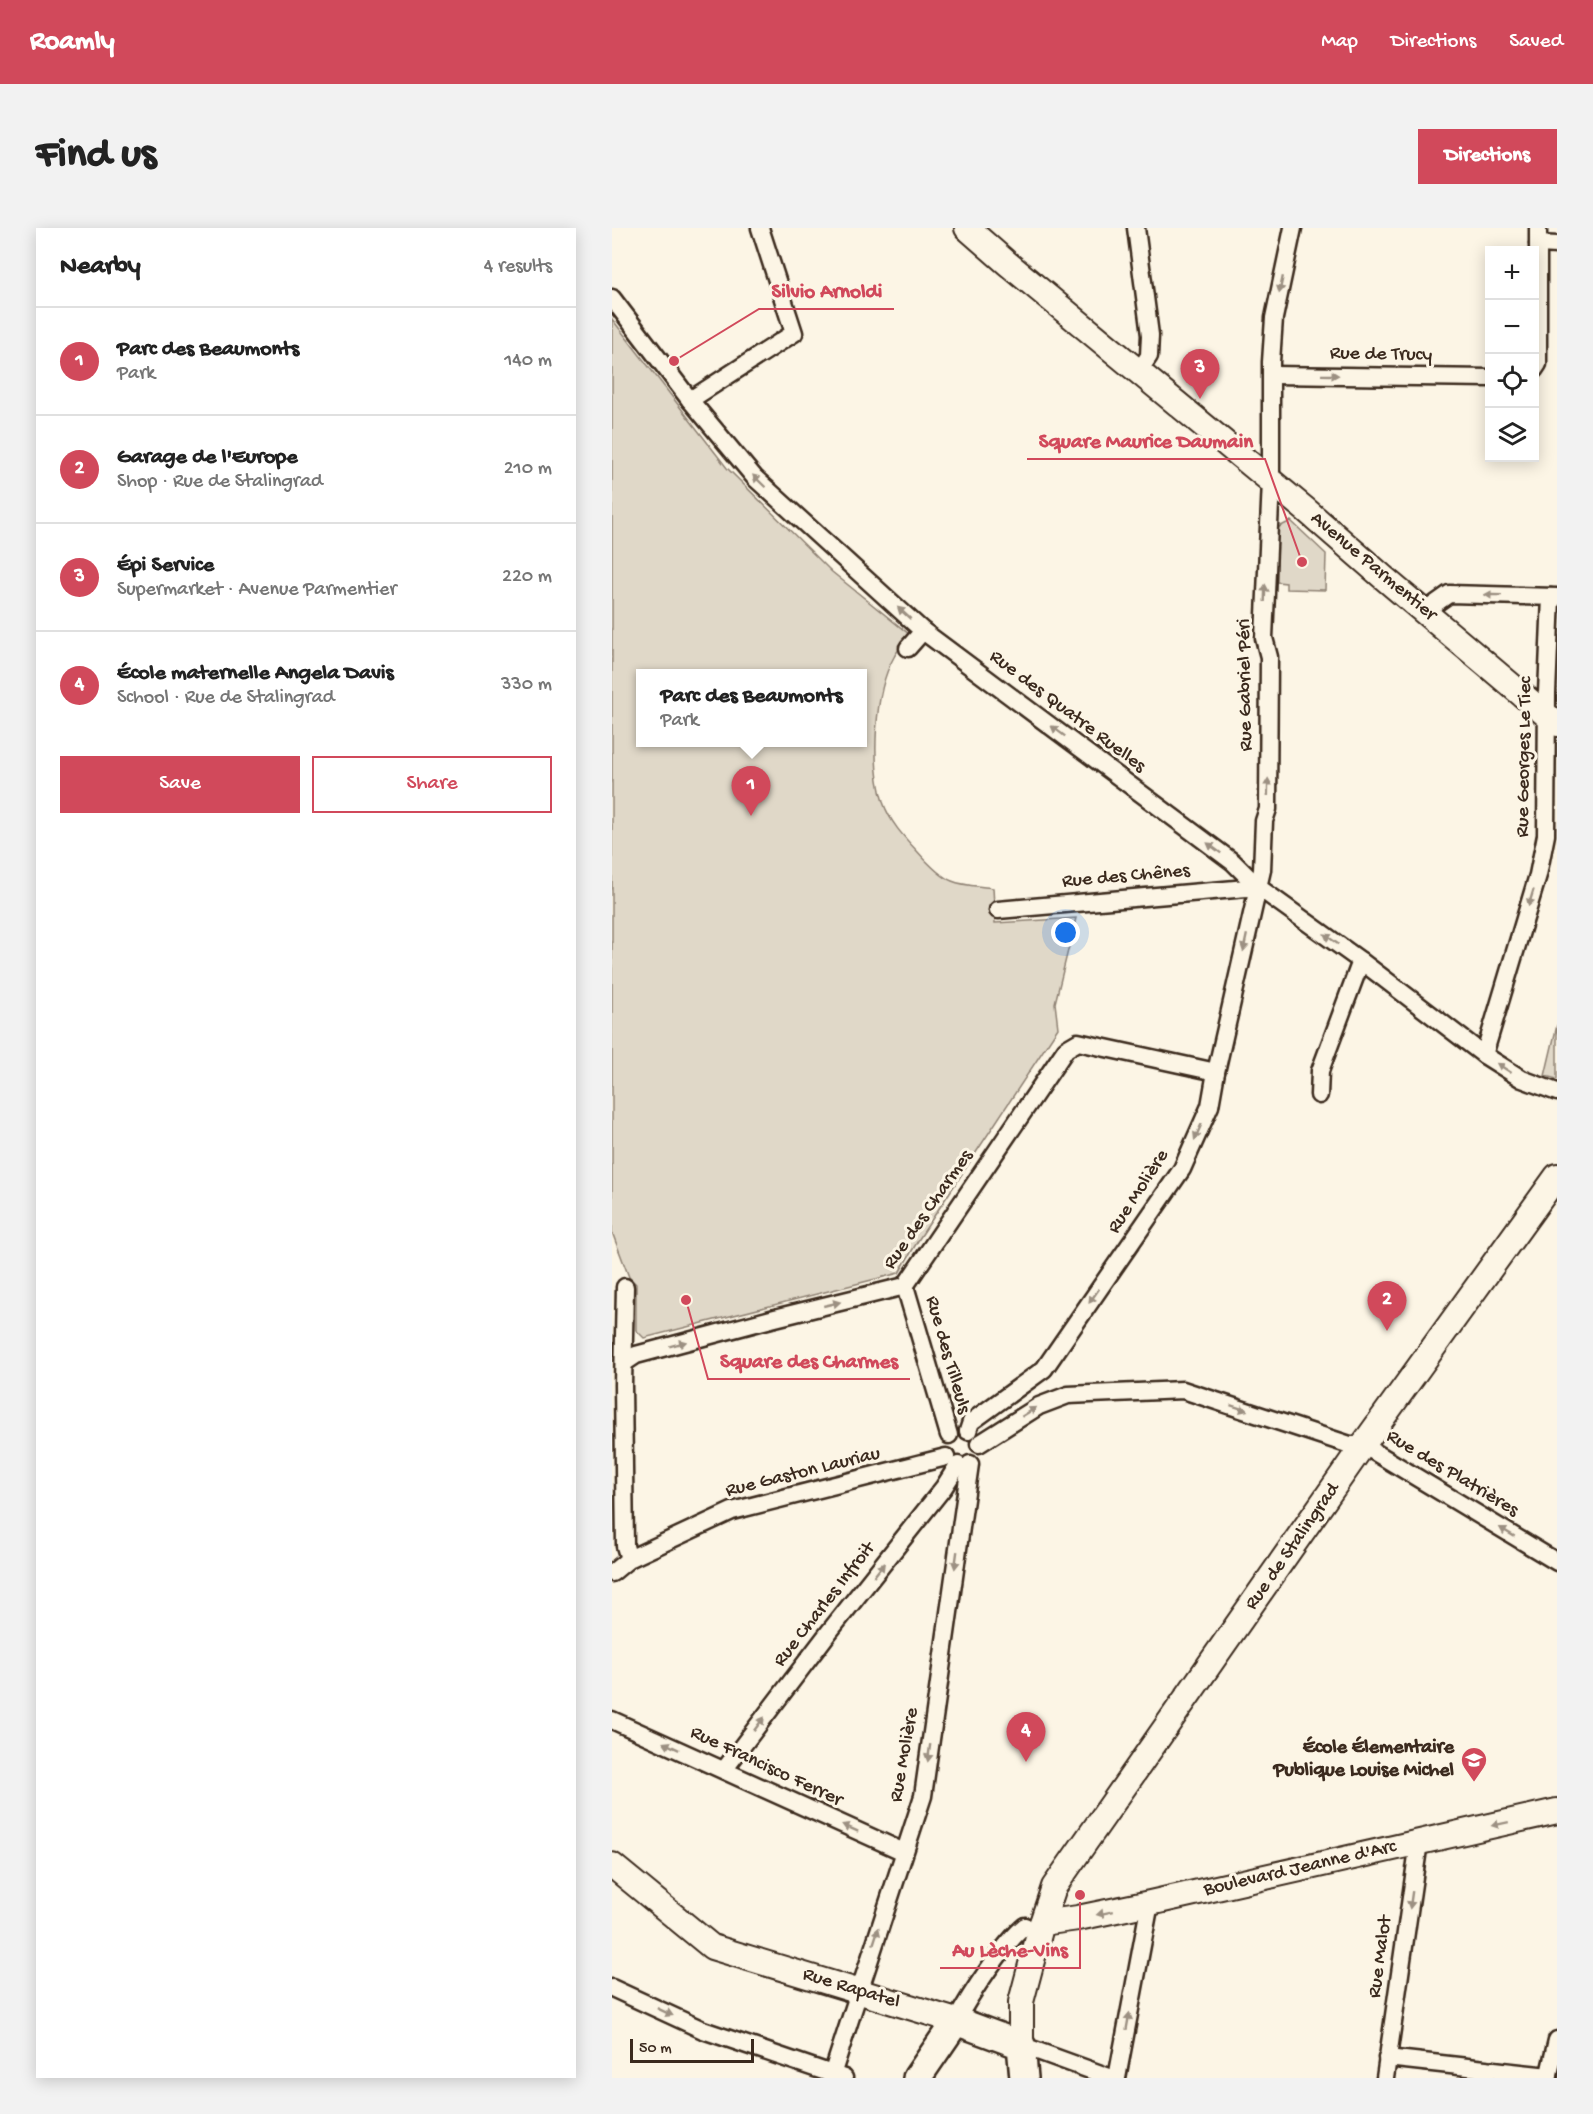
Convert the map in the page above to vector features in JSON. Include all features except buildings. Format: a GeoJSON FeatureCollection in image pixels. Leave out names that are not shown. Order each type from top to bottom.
{"type":"FeatureCollection","features":[{"type":"Feature","properties":{"kind":"main road","name":"Avenue Parmentier"},"geometry":{"type":"LineString","coordinates":[[967,228],[1271,481],[1552,720]]}},
{"type":"Feature","properties":{"kind":"main road","name":"Rue de Stalingrad"},"geometry":{"type":"LineString","coordinates":[[1034,1925],[1057,1883],[1363,1445],[1557,1176]]}},
{"type":"Feature","properties":{"kind":"main road","name":"Boulevard Jeanne d'Arc"},"geometry":{"type":"LineString","coordinates":[[1034,1925],[1150,1903],[1557,1811]]}},
{"type":"Feature","properties":{"kind":"main road","name":"Rue Rapatel"},"geometry":{"type":"LineString","coordinates":[[612,1865],[712,1947],[956,2021],[1021,2045]]}},
{"type":"Feature","properties":{"kind":"main road"},"geometry":{"type":"LineString","coordinates":[[1024,2078],[1019,2010],[1034,1925]]}},
{"type":"Feature","properties":{"kind":"main road","name":"Rue de Stalingrad"},"geometry":{"type":"LineString","coordinates":[[917,2078],[956,2021]]}},
{"type":"Feature","properties":{"kind":"street"},"geometry":{"type":"LineString","coordinates":[[690,400],[794,333],[760,228]]}},
{"type":"Feature","properties":{"kind":"street"},"geometry":{"type":"LineString","coordinates":[[1136,228],[1150,335],[1149,356],[1138,371]]}},
{"type":"Feature","properties":{"kind":"street","name":"Rue Gabriel Péri"},"geometry":{"type":"LineString","coordinates":[[1258,886],[1262,870],[1264,820],[1268,809],[1269,657],[1264,638],[1271,481],[1274,318],[1293,228]]}},
{"type":"Feature","properties":{"kind":"street"},"geometry":{"type":"LineString","coordinates":[[1538,354],[1538,236],[1557,245]]}},
{"type":"Feature","properties":{"kind":"street","name":"Rue des Quatre Ruelles"},"geometry":{"type":"LineString","coordinates":[[612,298],[690,400],[755,478],[923,631],[1233,862],[1258,886],[1484,1055],[1522,1079],[1557,1092]]}},
{"type":"Feature","properties":{"kind":"street","name":"Rue de Trucy"},"geometry":{"type":"LineString","coordinates":[[1272,375],[1485,378]]}},
{"type":"Feature","properties":{"kind":"street"},"geometry":{"type":"LineString","coordinates":[[1425,611],[1449,594],[1554,597]]}},
{"type":"Feature","properties":{"kind":"street","name":"Rue Georges Le Tiec"},"geometry":{"type":"LineString","coordinates":[[1484,1055],[1538,875],[1546,835],[1552,720],[1554,597]]}},
{"type":"Feature","properties":{"kind":"street"},"geometry":{"type":"LineString","coordinates":[[908,648],[923,631]]}},
{"type":"Feature","properties":{"kind":"street","name":"Rue des Chênes"},"geometry":{"type":"LineString","coordinates":[[998,910],[1258,886]]}},
{"type":"Feature","properties":{"kind":"street","name":"Rue Molière"},"geometry":{"type":"LineString","coordinates":[[974,1437],[971,1422],[1044,1369],[1182,1169],[1210,1106],[1258,886]]}},
{"type":"Feature","properties":{"kind":"street"},"geometry":{"type":"LineString","coordinates":[[1319,1095],[1320,1071],[1361,961]]}},
{"type":"Feature","properties":{"kind":"street","name":"Rue des Charmes"},"geometry":{"type":"LineString","coordinates":[[624,1364],[636,1355],[775,1317],[905,1286],[1066,1048],[1077,1041],[1216,1072]]}},
{"type":"Feature","properties":{"kind":"street","name":"Rue des Tilleuls"},"geometry":{"type":"LineString","coordinates":[[905,1286],[949,1435]]}},
{"type":"Feature","properties":{"kind":"street"},"geometry":{"type":"LineString","coordinates":[[625,1287],[625,1546],[629,1559]]}},
{"type":"Feature","properties":{"kind":"street","name":"Rue des Platrières"},"geometry":{"type":"LineString","coordinates":[[974,1437],[1068,1395],[1183,1390],[1350,1445],[1363,1445],[1557,1562]]}},
{"type":"Feature","properties":{"kind":"street"},"geometry":{"type":"LineString","coordinates":[[958,1430],[974,1437],[978,1456],[958,1462],[944,1448],[949,1435],[958,1430]]}},
{"type":"Feature","properties":{"kind":"street","name":"Rue Molière"},"geometry":{"type":"LineString","coordinates":[[836,2076],[858,1992],[923,1796],[958,1462]]}},
{"type":"Feature","properties":{"kind":"street","name":"Rue Gaston Lauriau"},"geometry":{"type":"LineString","coordinates":[[612,1573],[629,1559],[732,1511],[958,1462]]}},
{"type":"Feature","properties":{"kind":"street","name":"Rue Charles Infroit"},"geometry":{"type":"LineString","coordinates":[[724,1770],[944,1487],[958,1462]]}},
{"type":"Feature","properties":{"kind":"street","name":"Rue Francisco Ferrer"},"geometry":{"type":"LineString","coordinates":[[612,1719],[904,1852]]}},
{"type":"Feature","properties":{"kind":"street","name":"Rue Malot"},"geometry":{"type":"LineString","coordinates":[[1385,2078],[1419,1842]]}},
{"type":"Feature","properties":{"kind":"street"},"geometry":{"type":"LineString","coordinates":[[1117,2078],[1150,1903]]}},
{"type":"Feature","properties":{"kind":"street","name":"Rue de Stalingrad"},"geometry":{"type":"LineString","coordinates":[[956,2021],[1017,1933],[1034,1925]]}},
{"type":"Feature","properties":{"kind":"street"},"geometry":{"type":"LineString","coordinates":[[612,1988],[703,2030],[836,2076]]}},
{"type":"Feature","properties":{"kind":"street"},"geometry":{"type":"LineString","coordinates":[[1388,2058],[1548,2077],[1557,2040]]}},
{"type":"Feature","properties":{"kind":"street","name":"Rue Rapatel"},"geometry":{"type":"LineString","coordinates":[[1021,2045],[1112,2078]]}},
{"type":"Feature","properties":{"kind":"shaded area"},"geometry":{"type":"Polygon","coordinates":[[[612,319],[727,468],[832,572],[910,635],[896,654],[887,672],[876,728],[879,786],[889,816],[897,828],[938,872],[948,879],[962,884],[993,888],[995,923],[1076,918],[1055,1003],[1058,1028],[899,1273],[644,1338],[636,1330],[636,1284],[629,1277],[612,1232],[612,319]]]}},
{"type":"Feature","properties":{"kind":"shaded area"},"geometry":{"type":"Polygon","coordinates":[[[1291,521],[1326,554],[1325,590],[1286,589],[1286,583],[1277,582],[1277,528],[1291,521]]]}},
{"type":"Feature","properties":{"kind":"shaded area"},"geometry":{"type":"Polygon","coordinates":[[[1557,1025],[1557,1079],[1545,1076],[1557,1025]]]}},
{"type":"Feature","properties":{"kind":"place","name":"Silvio Arnoldi"},"geometry":{"type":"Point","coordinates":[674,361]}},
{"type":"Feature","properties":{"kind":"place","name":"Épi Service"},"geometry":{"type":"Point","coordinates":[1200,399]}},
{"type":"Feature","properties":{"kind":"place","name":"Square Maurice Daumain"},"geometry":{"type":"Point","coordinates":[1302,562]}},
{"type":"Feature","properties":{"kind":"place","name":"Parc des Beaumonts"},"geometry":{"type":"Point","coordinates":[751,816]}},
{"type":"Feature","properties":{"kind":"place","name":"Square des Charmes"},"geometry":{"type":"Point","coordinates":[686,1300]}},
{"type":"Feature","properties":{"kind":"place","name":"Garage de l'Europe"},"geometry":{"type":"Point","coordinates":[1387,1331]}},
{"type":"Feature","properties":{"kind":"place","name":"École maternelle Angela Davis"},"geometry":{"type":"Point","coordinates":[1026,1762]}},
{"type":"Feature","properties":{"kind":"place","name":"École Élementaire Publique Louise Michel"},"geometry":{"type":"Point","coordinates":[1474,1783]}},
{"type":"Feature","properties":{"kind":"place","name":"Au Lèche-Vins"},"geometry":{"type":"Point","coordinates":[1080,1895]}}]}
